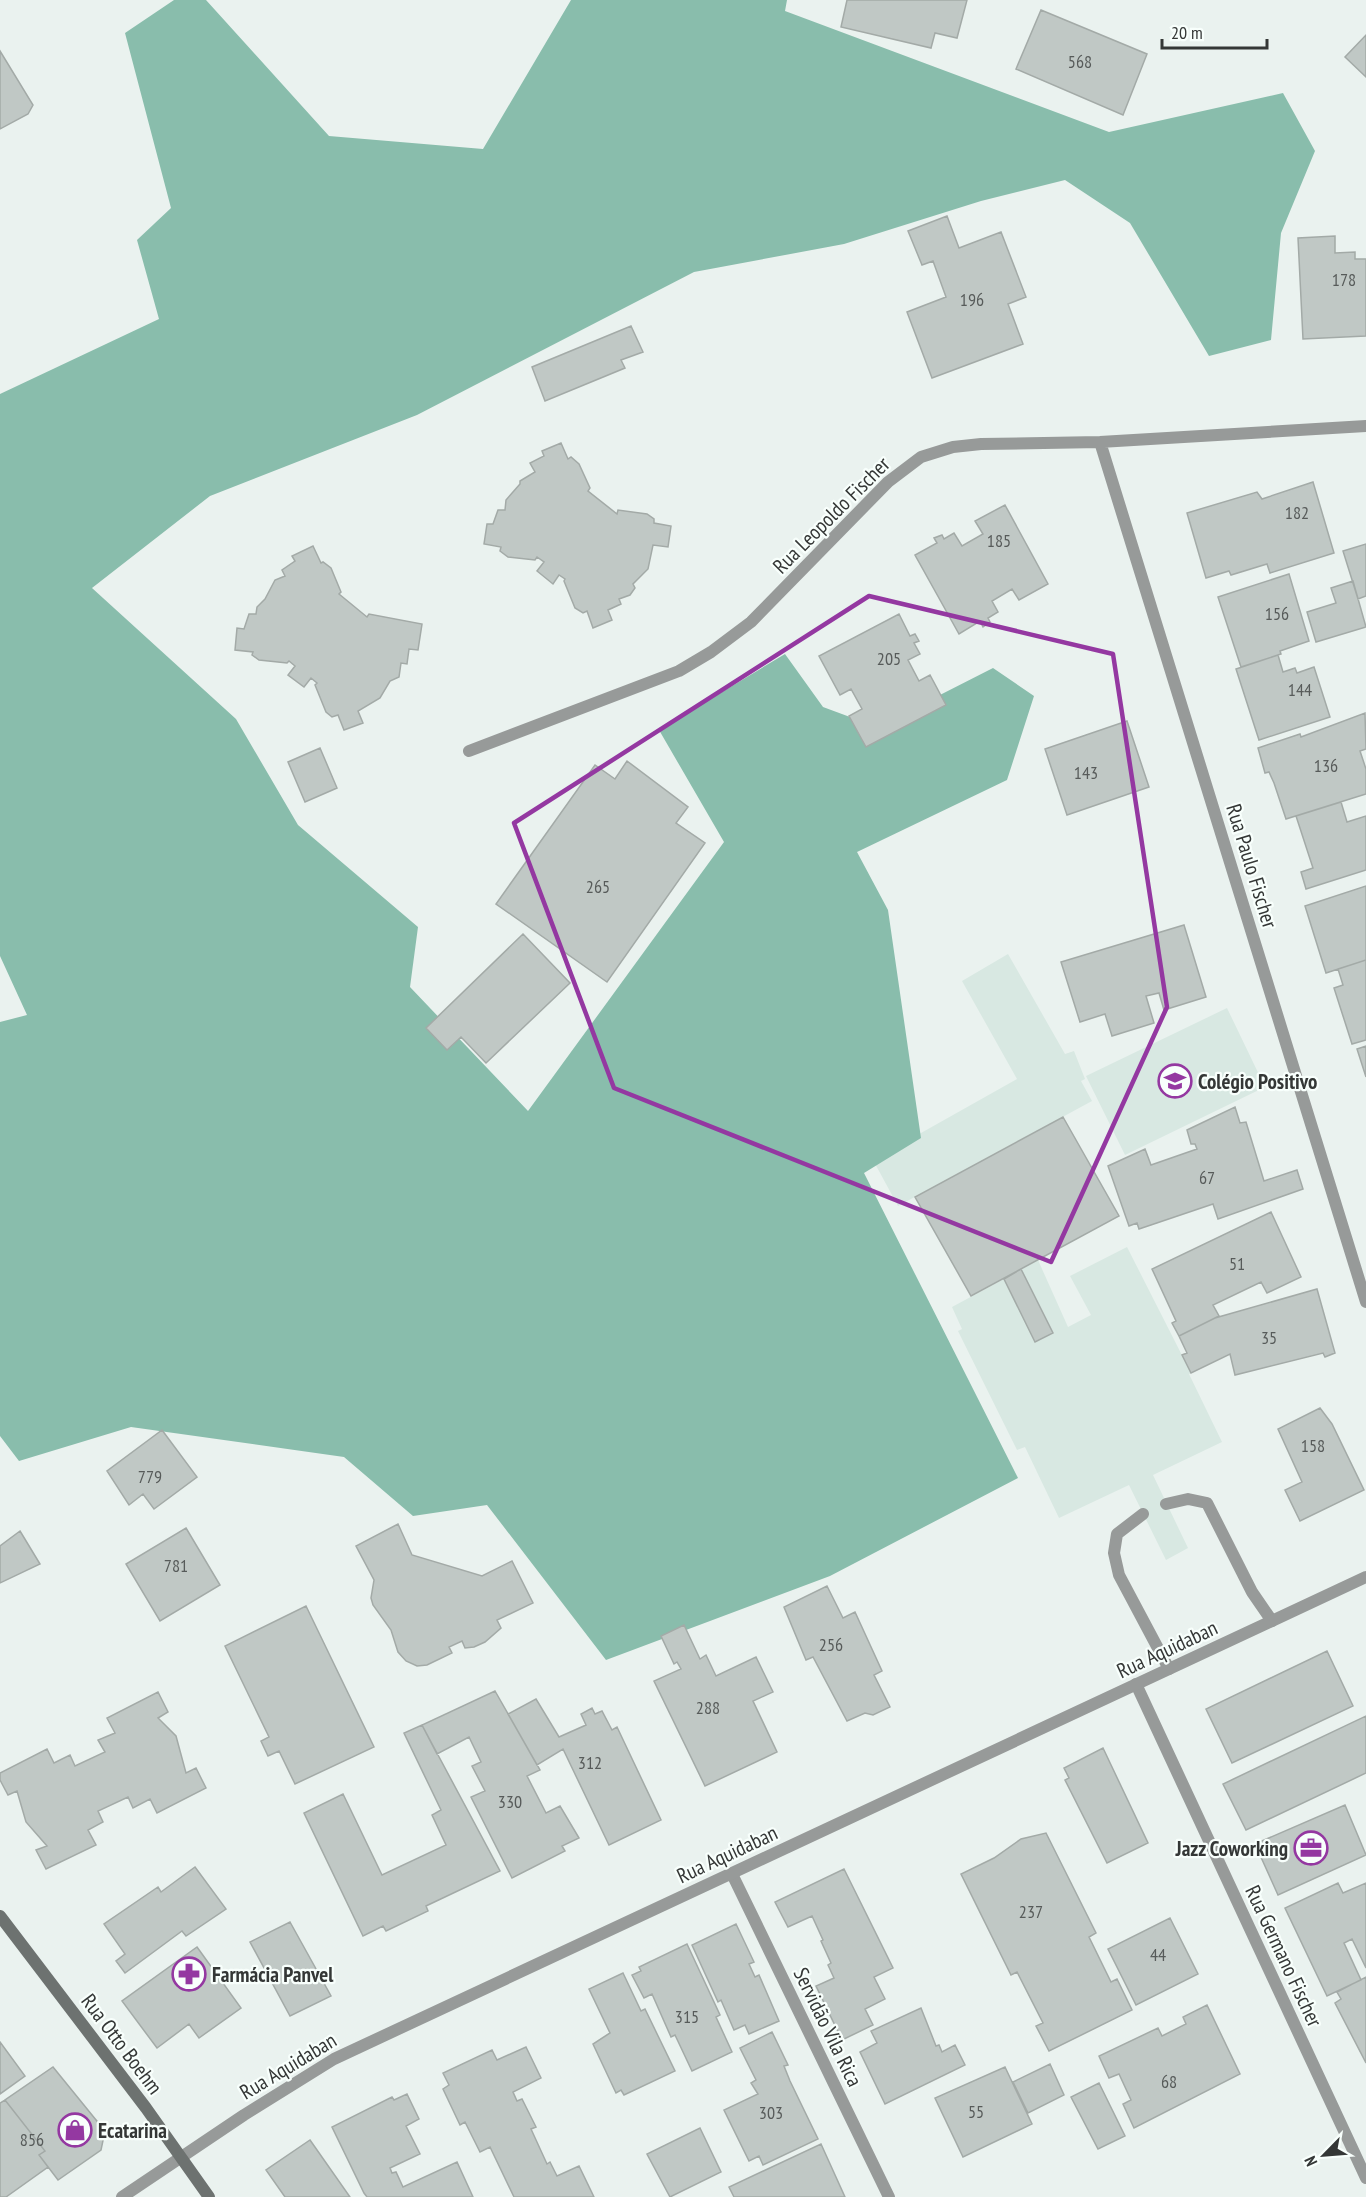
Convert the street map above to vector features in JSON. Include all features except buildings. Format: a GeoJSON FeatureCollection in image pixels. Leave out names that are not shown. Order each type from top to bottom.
{"type":"FeatureCollection","features":[{"type":"Feature","properties":{"kind":"main road","name":"Rua Otto Boehm"},"geometry":{"type":"LineString","coordinates":[[0,1916],[209,2197]]}},
{"type":"Feature","properties":{"kind":"street","name":"Rua Leopoldo Fischer"},"geometry":{"type":"LineString","coordinates":[[469,751],[679,671],[711,652],[751,622],[888,482],[921,457],[952,447],[981,444],[1100,442],[1366,426]]}},
{"type":"Feature","properties":{"kind":"street","name":"Rua Paulo Fischer"},"geometry":{"type":"LineString","coordinates":[[1100,442],[1366,1302]]}},
{"type":"Feature","properties":{"kind":"street"},"geometry":{"type":"LineString","coordinates":[[1166,1504],[1188,1500],[1207,1503],[1252,1592],[1272,1622]]}},
{"type":"Feature","properties":{"kind":"street"},"geometry":{"type":"LineString","coordinates":[[1143,1514],[1117,1534],[1114,1553],[1119,1575],[1169,1669]]}},
{"type":"Feature","properties":{"kind":"street","name":"Rua Aquidaban"},"geometry":{"type":"LineString","coordinates":[[122,2197],[334,2059],[1366,1577]]}},
{"type":"Feature","properties":{"kind":"street","name":"Rua Germano Fischer"},"geometry":{"type":"LineString","coordinates":[[1136,1684],[1366,2178]]}},
{"type":"Feature","properties":{"kind":"street","name":"Servidão Vila Rica"},"geometry":{"type":"LineString","coordinates":[[732,1874],[889,2197]]}},
{"type":"Feature","properties":{"kind":"highlighted area"},"geometry":{"type":"Polygon","coordinates":[[[869,596],[1113,654],[1167,1007],[1051,1262],[614,1088],[514,823],[869,596]]]}},
{"type":"Feature","properties":{"kind":"shaded area"},"geometry":{"type":"Polygon","coordinates":[[[1008,954],[1065,1054],[1074,1051],[1085,1079],[1081,1081],[1092,1101],[898,1206],[873,1160],[1017,1079],[962,981],[1008,954]]]}},
{"type":"Feature","properties":{"kind":"shaded area","name":"Colégio Positivo"},"geometry":{"type":"Polygon","coordinates":[[[1227,1008],[1265,1087],[1125,1155],[1086,1076],[1227,1008]]]}},
{"type":"Feature","properties":{"kind":"shaded area"},"geometry":{"type":"Polygon","coordinates":[[[1127,1247],[1191,1373],[1189,1374],[1222,1442],[1153,1475],[1188,1548],[1166,1560],[1129,1485],[1059,1518],[1025,1447],[1017,1450],[958,1331],[962,1329],[952,1307],[1004,1279],[1035,1341],[1052,1333],[1021,1269],[1038,1260],[1068,1327],[1091,1315],[1070,1276],[1127,1247]]]}},
{"type":"Feature","properties":{"kind":"green space"},"geometry":{"type":"Polygon","coordinates":[[[174,0],[206,0],[329,136],[483,149],[571,0],[787,0],[785,11],[1109,132],[1283,93],[1315,151],[1281,233],[1271,340],[1209,356],[1130,223],[1065,180],[981,201],[844,244],[694,272],[417,415],[210,496],[92,588],[236,719],[298,825],[418,927],[410,987],[528,1111],[724,842],[659,730],[785,654],[823,707],[877,727],[993,668],[1034,696],[1007,780],[857,852],[888,910],[921,1138],[864,1173],[1018,1478],[830,1576],[606,1660],[487,1505],[413,1516],[344,1457],[131,1427],[19,1461],[0,1436],[0,1022],[27,1015],[0,956],[0,394],[159,319],[137,240],[171,208],[125,33],[174,0]]]}},
{"type":"Feature","properties":{"kind":"place","name":"Colégio Positivo"},"geometry":{"type":"Point","coordinates":[1175,1081]}},
{"type":"Feature","properties":{"kind":"place","name":"Jazz Coworking"},"geometry":{"type":"Point","coordinates":[1311,1848]}},
{"type":"Feature","properties":{"kind":"place","name":"Farmácia Panvel"},"geometry":{"type":"Point","coordinates":[189,1974]}},
{"type":"Feature","properties":{"kind":"place","name":"Ecatarina"},"geometry":{"type":"Point","coordinates":[75,2130]}}]}
